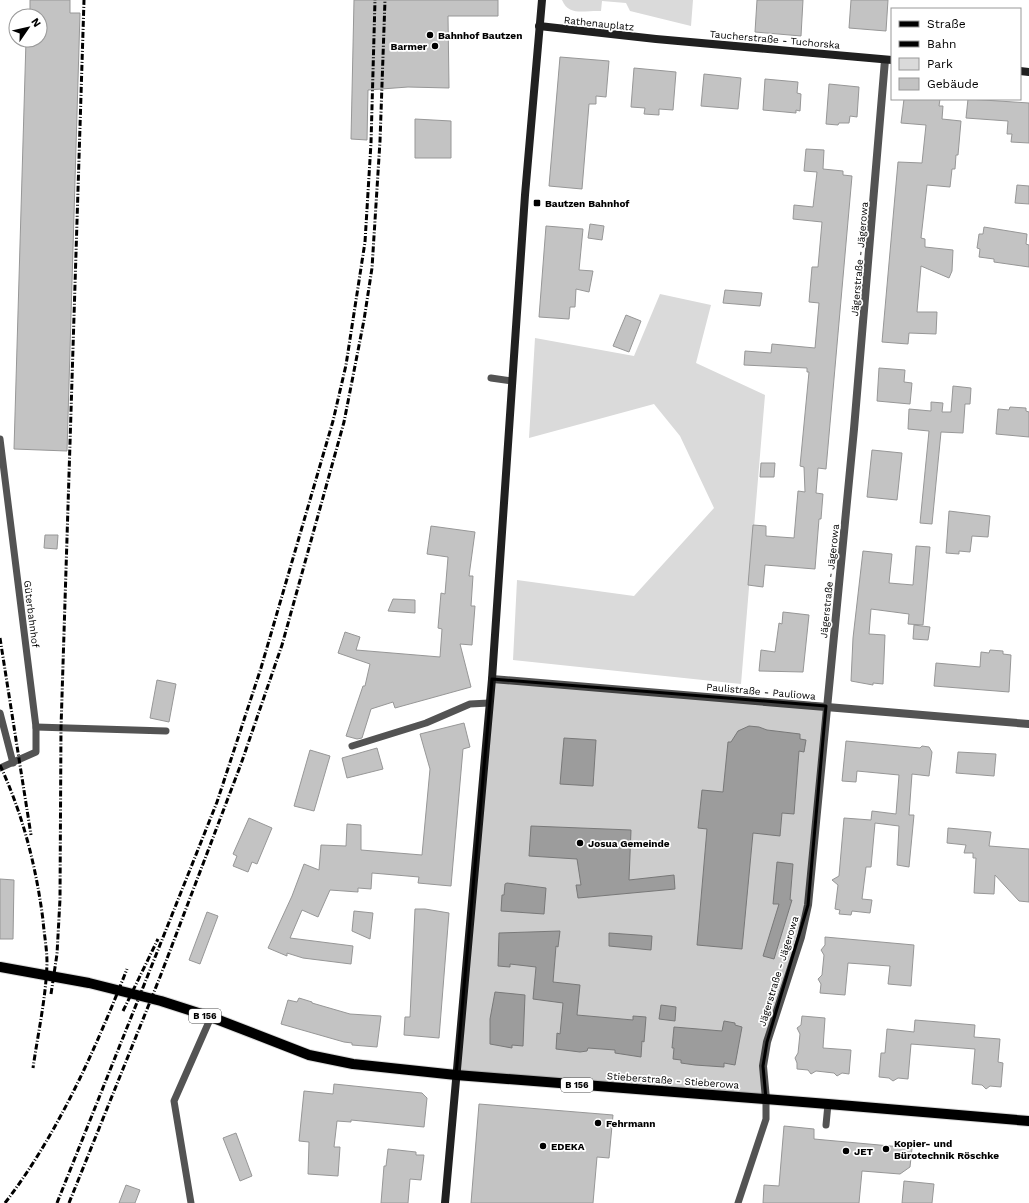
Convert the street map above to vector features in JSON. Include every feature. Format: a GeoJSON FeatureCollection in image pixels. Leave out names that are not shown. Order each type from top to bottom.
{"type":"FeatureCollection","features":[{"type":"Feature","properties":{"kind":"main road","name":"B 156"},"geometry":{"type":"LineString","coordinates":[[0,967],[89,983],[161,1001],[211,1017]]}},
{"type":"Feature","properties":{"kind":"main road","name":"Stieberstraße - Stieberowa"},"geometry":{"type":"LineString","coordinates":[[211,1017],[248,1033],[309,1055],[353,1064],[456,1075],[1029,1121]]}},
{"type":"Feature","properties":{"kind":"street"},"geometry":{"type":"LineString","coordinates":[[445,1203],[492,679],[531,114],[542,0]]}},
{"type":"Feature","properties":{"kind":"street","name":"Rathenauplatz"},"geometry":{"type":"LineString","coordinates":[[540,26],[656,39]]}},
{"type":"Feature","properties":{"kind":"street","name":"Taucherstraße - Tuchorska"},"geometry":{"type":"LineString","coordinates":[[656,39],[889,60]]}},
{"type":"Feature","properties":{"kind":"street","name":"Jägerstraße - Jägerowa"},"geometry":{"type":"LineString","coordinates":[[766,1099],[763,1066],[767,1042],[801,937],[808,904],[889,60]]}},
{"type":"Feature","properties":{"kind":"street","name":"Paulistraße - Pauliowa"},"geometry":{"type":"LineString","coordinates":[[492,679],[1029,724]]}},
{"type":"Feature","properties":{"kind":"lane"},"geometry":{"type":"LineString","coordinates":[[491,378],[512,381]]}},
{"type":"Feature","properties":{"kind":"lane","name":"Güterbahnhof"},"geometry":{"type":"LineString","coordinates":[[0,439],[36,727],[36,752],[0,768]]}},
{"type":"Feature","properties":{"kind":"lane"},"geometry":{"type":"LineString","coordinates":[[352,746],[426,723],[470,704],[489,703]]}},
{"type":"Feature","properties":{"kind":"lane"},"geometry":{"type":"LineString","coordinates":[[0,713],[14,763]]}},
{"type":"Feature","properties":{"kind":"lane"},"geometry":{"type":"LineString","coordinates":[[36,727],[166,731]]}},
{"type":"Feature","properties":{"kind":"lane"},"geometry":{"type":"LineString","coordinates":[[191,1203],[174,1101],[211,1017]]}},
{"type":"Feature","properties":{"kind":"lane"},"geometry":{"type":"LineString","coordinates":[[738,1203],[766,1119],[766,1099]]}},
{"type":"Feature","properties":{"kind":"lane"},"geometry":{"type":"LineString","coordinates":[[826,1125],[828,1104]]}},
{"type":"Feature","properties":{"kind":"highlighted area"},"geometry":{"type":"Polygon","coordinates":[[[492,679],[826,706],[808,905],[767,1042],[763,1066],[766,1099],[456,1075],[492,679]]]}},
{"type":"Feature","properties":{"kind":"green space"},"geometry":{"type":"Polygon","coordinates":[[[562,0],[693,0],[691,26],[630,11],[626,3],[602,1],[601,11],[578,12],[569,9],[562,0]]]}},
{"type":"Feature","properties":{"kind":"green space"},"geometry":{"type":"Polygon","coordinates":[[[660,294],[711,305],[696,363],[765,395],[741,684],[513,660],[517,580],[634,596],[714,508],[680,436],[654,404],[529,438],[535,338],[634,356],[660,294]]]}},
{"type":"Feature","properties":{"kind":"building"},"geometry":{"type":"Polygon","coordinates":[[[30,0],[70,0],[70,13],[80,13],[67,451],[14,449],[26,48],[48,48],[48,8],[30,8],[30,0]]]}},
{"type":"Feature","properties":{"kind":"building"},"geometry":{"type":"Polygon","coordinates":[[[354,0],[498,0],[498,16],[448,16],[449,88],[408,87],[368,90],[367,140],[351,139],[354,0]]]}},
{"type":"Feature","properties":{"kind":"building"},"geometry":{"type":"Polygon","coordinates":[[[757,0],[803,0],[801,36],[755,32],[757,0]]]}},
{"type":"Feature","properties":{"kind":"building"},"geometry":{"type":"Polygon","coordinates":[[[851,0],[888,0],[886,31],[849,28],[851,0]]]}},
{"type":"Feature","properties":{"kind":"building"},"geometry":{"type":"Polygon","coordinates":[[[560,57],[609,61],[606,97],[596,96],[596,104],[589,104],[582,189],[549,186],[560,57]]]}},
{"type":"Feature","properties":{"kind":"building"},"geometry":{"type":"Polygon","coordinates":[[[634,68],[676,72],[673,110],[659,109],[659,115],[644,114],[645,108],[631,107],[634,68]]]}},
{"type":"Feature","properties":{"kind":"building"},"geometry":{"type":"Polygon","coordinates":[[[704,74],[741,78],[738,109],[701,106],[704,74]]]}},
{"type":"Feature","properties":{"kind":"building"},"geometry":{"type":"Polygon","coordinates":[[[765,79],[798,82],[797,93],[801,94],[800,111],[796,110],[796,113],[763,110],[765,79]]]}},
{"type":"Feature","properties":{"kind":"building"},"geometry":{"type":"Polygon","coordinates":[[[829,84],[859,87],[857,117],[850,116],[849,123],[839,123],[838,125],[826,124],[829,84]]]}},
{"type":"Feature","properties":{"kind":"building"},"geometry":{"type":"Polygon","coordinates":[[[904,100],[940,100],[939,106],[943,106],[942,119],[961,121],[958,155],[956,155],[955,169],[952,169],[950,187],[927,185],[921,238],[925,239],[925,247],[953,250],[952,271],[949,278],[921,266],[917,312],[937,312],[936,334],[909,333],[908,344],[882,342],[898,162],[922,163],[926,125],[901,123],[904,100]]]}},
{"type":"Feature","properties":{"kind":"building"},"geometry":{"type":"Polygon","coordinates":[[[968,100],[1029,103],[1029,143],[1011,142],[1012,134],[1007,134],[1008,121],[966,118],[968,100]]]}},
{"type":"Feature","properties":{"kind":"building"},"geometry":{"type":"Polygon","coordinates":[[[415,119],[451,121],[451,158],[415,158],[415,119]]]}},
{"type":"Feature","properties":{"kind":"building"},"geometry":{"type":"Polygon","coordinates":[[[806,149],[824,150],[823,169],[843,171],[843,175],[852,176],[826,469],[818,468],[816,493],[823,494],[821,519],[819,519],[815,569],[765,565],[763,587],[748,585],[753,525],[766,526],[766,536],[794,538],[798,491],[805,492],[804,467],[800,466],[809,372],[807,372],[807,368],[744,365],[745,351],[771,353],[772,344],[815,348],[819,303],[809,302],[812,267],[818,267],[822,222],[793,219],[794,205],[813,207],[817,172],[804,171],[806,149]]]}},
{"type":"Feature","properties":{"kind":"building"},"geometry":{"type":"Polygon","coordinates":[[[1017,185],[1029,186],[1029,204],[1015,203],[1017,185]]]}},
{"type":"Feature","properties":{"kind":"building"},"geometry":{"type":"Polygon","coordinates":[[[590,224],[604,226],[602,240],[588,238],[590,224]]]}},
{"type":"Feature","properties":{"kind":"building"},"geometry":{"type":"Polygon","coordinates":[[[546,226],[583,229],[579,270],[593,271],[589,292],[576,289],[575,307],[570,307],[569,319],[539,317],[546,226]]]}},
{"type":"Feature","properties":{"kind":"building"},"geometry":{"type":"Polygon","coordinates":[[[984,227],[1027,234],[1026,244],[1029,245],[1029,267],[994,262],[994,259],[979,257],[980,249],[977,248],[979,234],[983,234],[984,227]]]}},
{"type":"Feature","properties":{"kind":"building"},"geometry":{"type":"Polygon","coordinates":[[[725,290],[762,293],[760,306],[723,303],[725,290]]]}},
{"type":"Feature","properties":{"kind":"building"},"geometry":{"type":"Polygon","coordinates":[[[626,315],[641,321],[629,352],[613,346],[626,315]]]}},
{"type":"Feature","properties":{"kind":"building"},"geometry":{"type":"Polygon","coordinates":[[[879,368],[905,370],[904,382],[912,383],[910,404],[877,401],[879,368]]]}},
{"type":"Feature","properties":{"kind":"building"},"geometry":{"type":"Polygon","coordinates":[[[953,386],[971,388],[970,404],[965,404],[963,433],[941,432],[932,524],[920,523],[929,431],[908,429],[909,409],[931,411],[931,402],[943,403],[942,412],[951,412],[953,386]]]}},
{"type":"Feature","properties":{"kind":"building"},"geometry":{"type":"Polygon","coordinates":[[[1010,407],[1026,408],[1026,411],[1029,412],[1029,437],[996,434],[998,409],[1009,410],[1010,407]]]}},
{"type":"Feature","properties":{"kind":"building"},"geometry":{"type":"Polygon","coordinates":[[[872,450],[902,453],[897,500],[867,497],[872,450]]]}},
{"type":"Feature","properties":{"kind":"building"},"geometry":{"type":"Polygon","coordinates":[[[761,463],[775,463],[774,477],[760,477],[761,463]]]}},
{"type":"Feature","properties":{"kind":"building"},"geometry":{"type":"Polygon","coordinates":[[[949,511],[990,516],[988,537],[972,536],[970,552],[959,551],[959,554],[946,553],[949,511]]]}},
{"type":"Feature","properties":{"kind":"building"},"geometry":{"type":"Polygon","coordinates":[[[431,526],[475,532],[469,576],[473,576],[471,606],[475,606],[472,645],[460,644],[471,687],[395,708],[393,702],[371,709],[362,738],[357,739],[346,736],[363,686],[365,686],[370,664],[338,653],[345,632],[360,637],[356,650],[440,657],[442,629],[438,628],[441,593],[445,594],[448,557],[427,554],[431,526]]]}},
{"type":"Feature","properties":{"kind":"building"},"geometry":{"type":"Polygon","coordinates":[[[45,535],[58,535],[57,549],[44,548],[45,535]]]}},
{"type":"Feature","properties":{"kind":"building"},"geometry":{"type":"Polygon","coordinates":[[[916,546],[930,547],[923,625],[908,624],[909,614],[871,609],[869,634],[885,635],[883,684],[873,683],[873,685],[851,681],[853,638],[863,551],[892,554],[889,583],[913,585],[916,546]]]}},
{"type":"Feature","properties":{"kind":"building"},"geometry":{"type":"Polygon","coordinates":[[[393,599],[415,600],[415,613],[388,611],[393,599]]]}},
{"type":"Feature","properties":{"kind":"building"},"geometry":{"type":"Polygon","coordinates":[[[783,612],[809,615],[803,672],[759,671],[761,650],[775,652],[779,623],[782,624],[783,612]]]}},
{"type":"Feature","properties":{"kind":"building"},"geometry":{"type":"Polygon","coordinates":[[[914,625],[930,627],[928,640],[913,639],[914,625]]]}},
{"type":"Feature","properties":{"kind":"building"},"geometry":{"type":"Polygon","coordinates":[[[990,650],[1003,651],[1003,654],[1011,655],[1009,692],[934,686],[936,663],[980,667],[981,652],[989,653],[990,650]]]}},
{"type":"Feature","properties":{"kind":"building"},"geometry":{"type":"Polygon","coordinates":[[[157,680],[176,684],[169,722],[150,718],[157,680]]]}},
{"type":"Feature","properties":{"kind":"building"},"geometry":{"type":"Polygon","coordinates":[[[464,723],[470,747],[463,749],[451,886],[418,883],[419,877],[372,873],[371,889],[358,888],[358,892],[330,890],[318,917],[302,910],[290,938],[353,946],[351,964],[303,958],[287,953],[287,956],[268,948],[292,896],[304,864],[319,870],[321,845],[346,846],[347,824],[361,825],[361,850],[422,855],[430,769],[420,734],[464,723]]]}},
{"type":"Feature","properties":{"kind":"building"},"geometry":{"type":"Polygon","coordinates":[[[749,726],[800,734],[800,739],[806,740],[804,752],[799,751],[794,814],[782,813],[780,836],[753,833],[742,949],[697,945],[707,829],[698,828],[702,790],[723,792],[728,742],[731,742],[738,731],[749,726]]]}},
{"type":"Feature","properties":{"kind":"building"},"geometry":{"type":"Polygon","coordinates":[[[564,738],[596,740],[593,786],[560,784],[564,738]]]}},
{"type":"Feature","properties":{"kind":"building"},"geometry":{"type":"Polygon","coordinates":[[[846,741],[920,748],[922,746],[929,747],[932,752],[929,776],[912,774],[909,815],[914,815],[909,867],[897,865],[899,826],[875,823],[871,867],[866,867],[862,899],[872,900],[870,913],[852,911],[851,915],[839,914],[840,910],[835,909],[838,885],[832,880],[839,876],[844,818],[871,820],[872,811],[896,814],[899,775],[857,771],[856,782],[842,781],[846,741]]]}},
{"type":"Feature","properties":{"kind":"building"},"geometry":{"type":"Polygon","coordinates":[[[377,748],[383,769],[347,778],[342,758],[377,748]]]}},
{"type":"Feature","properties":{"kind":"building"},"geometry":{"type":"Polygon","coordinates":[[[310,750],[330,756],[314,811],[294,806],[310,750]]]}},
{"type":"Feature","properties":{"kind":"building"},"geometry":{"type":"Polygon","coordinates":[[[958,752],[996,754],[994,776],[956,773],[958,752]]]}},
{"type":"Feature","properties":{"kind":"building"},"geometry":{"type":"Polygon","coordinates":[[[249,818],[272,828],[257,864],[252,862],[248,872],[233,866],[237,856],[233,854],[249,818]]]}},
{"type":"Feature","properties":{"kind":"building"},"geometry":{"type":"Polygon","coordinates":[[[531,826],[631,830],[629,880],[674,875],[675,889],[578,898],[576,885],[581,885],[577,859],[529,856],[531,826]]]}},
{"type":"Feature","properties":{"kind":"building"},"geometry":{"type":"Polygon","coordinates":[[[948,828],[991,832],[989,846],[1029,849],[1029,902],[1019,901],[995,875],[994,894],[974,893],[976,858],[973,858],[973,853],[964,853],[966,845],[947,843],[948,828]]]}},
{"type":"Feature","properties":{"kind":"building"},"geometry":{"type":"Polygon","coordinates":[[[777,862],[793,864],[790,900],[792,900],[774,959],[763,956],[779,904],[773,904],[777,862]]]}},
{"type":"Feature","properties":{"kind":"building"},"geometry":{"type":"Polygon","coordinates":[[[0,879],[14,880],[13,939],[0,939],[0,879]]]}},
{"type":"Feature","properties":{"kind":"building"},"geometry":{"type":"Polygon","coordinates":[[[505,884],[546,888],[544,914],[501,911],[502,895],[504,895],[505,884]]]}},
{"type":"Feature","properties":{"kind":"building"},"geometry":{"type":"Polygon","coordinates":[[[415,909],[449,913],[439,1038],[404,1035],[405,1017],[410,1017],[415,909]]]}},
{"type":"Feature","properties":{"kind":"building"},"geometry":{"type":"Polygon","coordinates":[[[354,911],[373,913],[370,939],[352,931],[354,911]]]}},
{"type":"Feature","properties":{"kind":"building"},"geometry":{"type":"Polygon","coordinates":[[[207,912],[218,916],[200,964],[189,960],[207,912]]]}},
{"type":"Feature","properties":{"kind":"building"},"geometry":{"type":"Polygon","coordinates":[[[560,931],[558,947],[556,946],[553,982],[580,985],[577,1015],[633,1020],[633,1016],[646,1017],[641,1057],[615,1053],[615,1050],[588,1048],[587,1051],[580,1052],[556,1049],[557,1033],[560,1034],[563,1003],[533,999],[536,967],[510,964],[510,967],[498,966],[499,933],[560,931]]]}},
{"type":"Feature","properties":{"kind":"building"},"geometry":{"type":"Polygon","coordinates":[[[609,933],[652,936],[651,950],[609,946],[609,933]]]}},
{"type":"Feature","properties":{"kind":"building"},"geometry":{"type":"Polygon","coordinates":[[[825,937],[914,945],[911,986],[888,984],[890,966],[848,963],[845,995],[820,993],[821,984],[818,979],[822,975],[824,955],[821,950],[825,945],[825,937]]]}},
{"type":"Feature","properties":{"kind":"building"},"geometry":{"type":"Polygon","coordinates":[[[495,992],[525,995],[523,1046],[512,1045],[512,1048],[490,1044],[490,1019],[495,992]]]}},
{"type":"Feature","properties":{"kind":"building"},"geometry":{"type":"Polygon","coordinates":[[[299,998],[350,1014],[381,1016],[377,1047],[352,1045],[352,1043],[281,1024],[288,1000],[297,1002],[299,998]]]}},
{"type":"Feature","properties":{"kind":"building"},"geometry":{"type":"Polygon","coordinates":[[[661,1005],[676,1007],[675,1021],[659,1019],[661,1005]]]}},
{"type":"Feature","properties":{"kind":"building"},"geometry":{"type":"Polygon","coordinates":[[[802,1016],[825,1018],[823,1048],[851,1050],[849,1074],[842,1073],[837,1076],[834,1073],[816,1071],[811,1074],[808,1070],[797,1069],[795,1058],[798,1053],[800,1034],[797,1028],[801,1025],[802,1016]]]}},
{"type":"Feature","properties":{"kind":"building"},"geometry":{"type":"Polygon","coordinates":[[[915,1020],[975,1025],[974,1037],[1000,1039],[998,1062],[1003,1063],[1001,1087],[990,1086],[986,1089],[982,1085],[972,1084],[975,1049],[911,1044],[908,1079],[898,1078],[893,1081],[889,1078],[879,1077],[881,1053],[885,1053],[887,1029],[914,1032],[915,1020]]]}},
{"type":"Feature","properties":{"kind":"building"},"geometry":{"type":"Polygon","coordinates":[[[724,1021],[735,1023],[735,1025],[742,1027],[735,1065],[724,1063],[724,1067],[695,1065],[681,1063],[681,1060],[673,1059],[674,1048],[672,1048],[674,1027],[722,1031],[724,1021]]]}},
{"type":"Feature","properties":{"kind":"building"},"geometry":{"type":"Polygon","coordinates":[[[334,1084],[422,1093],[427,1098],[424,1127],[351,1120],[351,1122],[337,1121],[334,1147],[340,1147],[338,1176],[308,1174],[309,1142],[299,1141],[304,1091],[333,1094],[334,1084]]]}},
{"type":"Feature","properties":{"kind":"building","name":"EDEKA"},"geometry":{"type":"Polygon","coordinates":[[[479,1104],[613,1115],[609,1158],[597,1157],[593,1203],[471,1203],[479,1104]]]}},
{"type":"Feature","properties":{"kind":"building"},"geometry":{"type":"Polygon","coordinates":[[[784,1126],[814,1129],[814,1139],[912,1148],[910,1167],[900,1174],[862,1171],[859,1203],[763,1203],[764,1185],[779,1186],[784,1126]]]}},
{"type":"Feature","properties":{"kind":"building"},"geometry":{"type":"Polygon","coordinates":[[[236,1133],[252,1176],[240,1181],[223,1138],[236,1133]]]}},
{"type":"Feature","properties":{"kind":"building"},"geometry":{"type":"Polygon","coordinates":[[[388,1149],[416,1152],[416,1155],[424,1155],[421,1180],[410,1179],[408,1203],[381,1203],[384,1166],[386,1166],[388,1149]]]}},
{"type":"Feature","properties":{"kind":"building"},"geometry":{"type":"Polygon","coordinates":[[[904,1181],[934,1184],[932,1203],[902,1203],[904,1181]]]}},
{"type":"Feature","properties":{"kind":"building"},"geometry":{"type":"Polygon","coordinates":[[[126,1185],[140,1190],[135,1203],[119,1203],[126,1185]]]}},
{"type":"Feature","properties":{"kind":"railway"},"geometry":{"type":"LineString","coordinates":[[51,994],[57,954],[60,899],[61,728],[84,0]]}},
{"type":"Feature","properties":{"kind":"railway"},"geometry":{"type":"LineString","coordinates":[[57,1203],[217,802],[261,668],[333,421],[346,365],[365,242],[371,143],[375,0]]}},
{"type":"Feature","properties":{"kind":"railway"},"geometry":{"type":"LineString","coordinates":[[69,1203],[160,977],[241,764],[282,645],[344,422],[364,320],[372,268],[380,141],[385,0]]}},
{"type":"Feature","properties":{"kind":"railway"},"geometry":{"type":"LineString","coordinates":[[0,638],[31,835]]}},
{"type":"Feature","properties":{"kind":"railway"},"geometry":{"type":"LineString","coordinates":[[0,765],[28,841],[37,880],[46,946],[47,963],[45,989],[33,1068]]}},
{"type":"Feature","properties":{"kind":"railway"},"geometry":{"type":"LineString","coordinates":[[123,1011],[158,939]]}},
{"type":"Feature","properties":{"kind":"railway"},"geometry":{"type":"LineString","coordinates":[[5,1203],[42,1149],[74,1090],[102,1030],[127,969]]}},
{"type":"Feature","properties":{"kind":"place","name":"Bahnhof Bautzen"},"geometry":{"type":"Point","coordinates":[430,35]}},
{"type":"Feature","properties":{"kind":"place","name":"Barmer"},"geometry":{"type":"Point","coordinates":[435,46]}},
{"type":"Feature","properties":{"kind":"place","name":"Bautzen Bahnhof"},"geometry":{"type":"Point","coordinates":[537,203]}},
{"type":"Feature","properties":{"kind":"place","name":"Josua Gemeinde"},"geometry":{"type":"Point","coordinates":[580,843]}},
{"type":"Feature","properties":{"kind":"place","name":"Fehrmann"},"geometry":{"type":"Point","coordinates":[598,1123]}},
{"type":"Feature","properties":{"kind":"place","name":"EDEKA"},"geometry":{"type":"Point","coordinates":[543,1146]}},
{"type":"Feature","properties":{"kind":"place","name":"Kopier- und Bürotechnik Röschke"},"geometry":{"type":"Point","coordinates":[886,1149]}},
{"type":"Feature","properties":{"kind":"place","name":"JET"},"geometry":{"type":"Point","coordinates":[846,1151]}}]}
